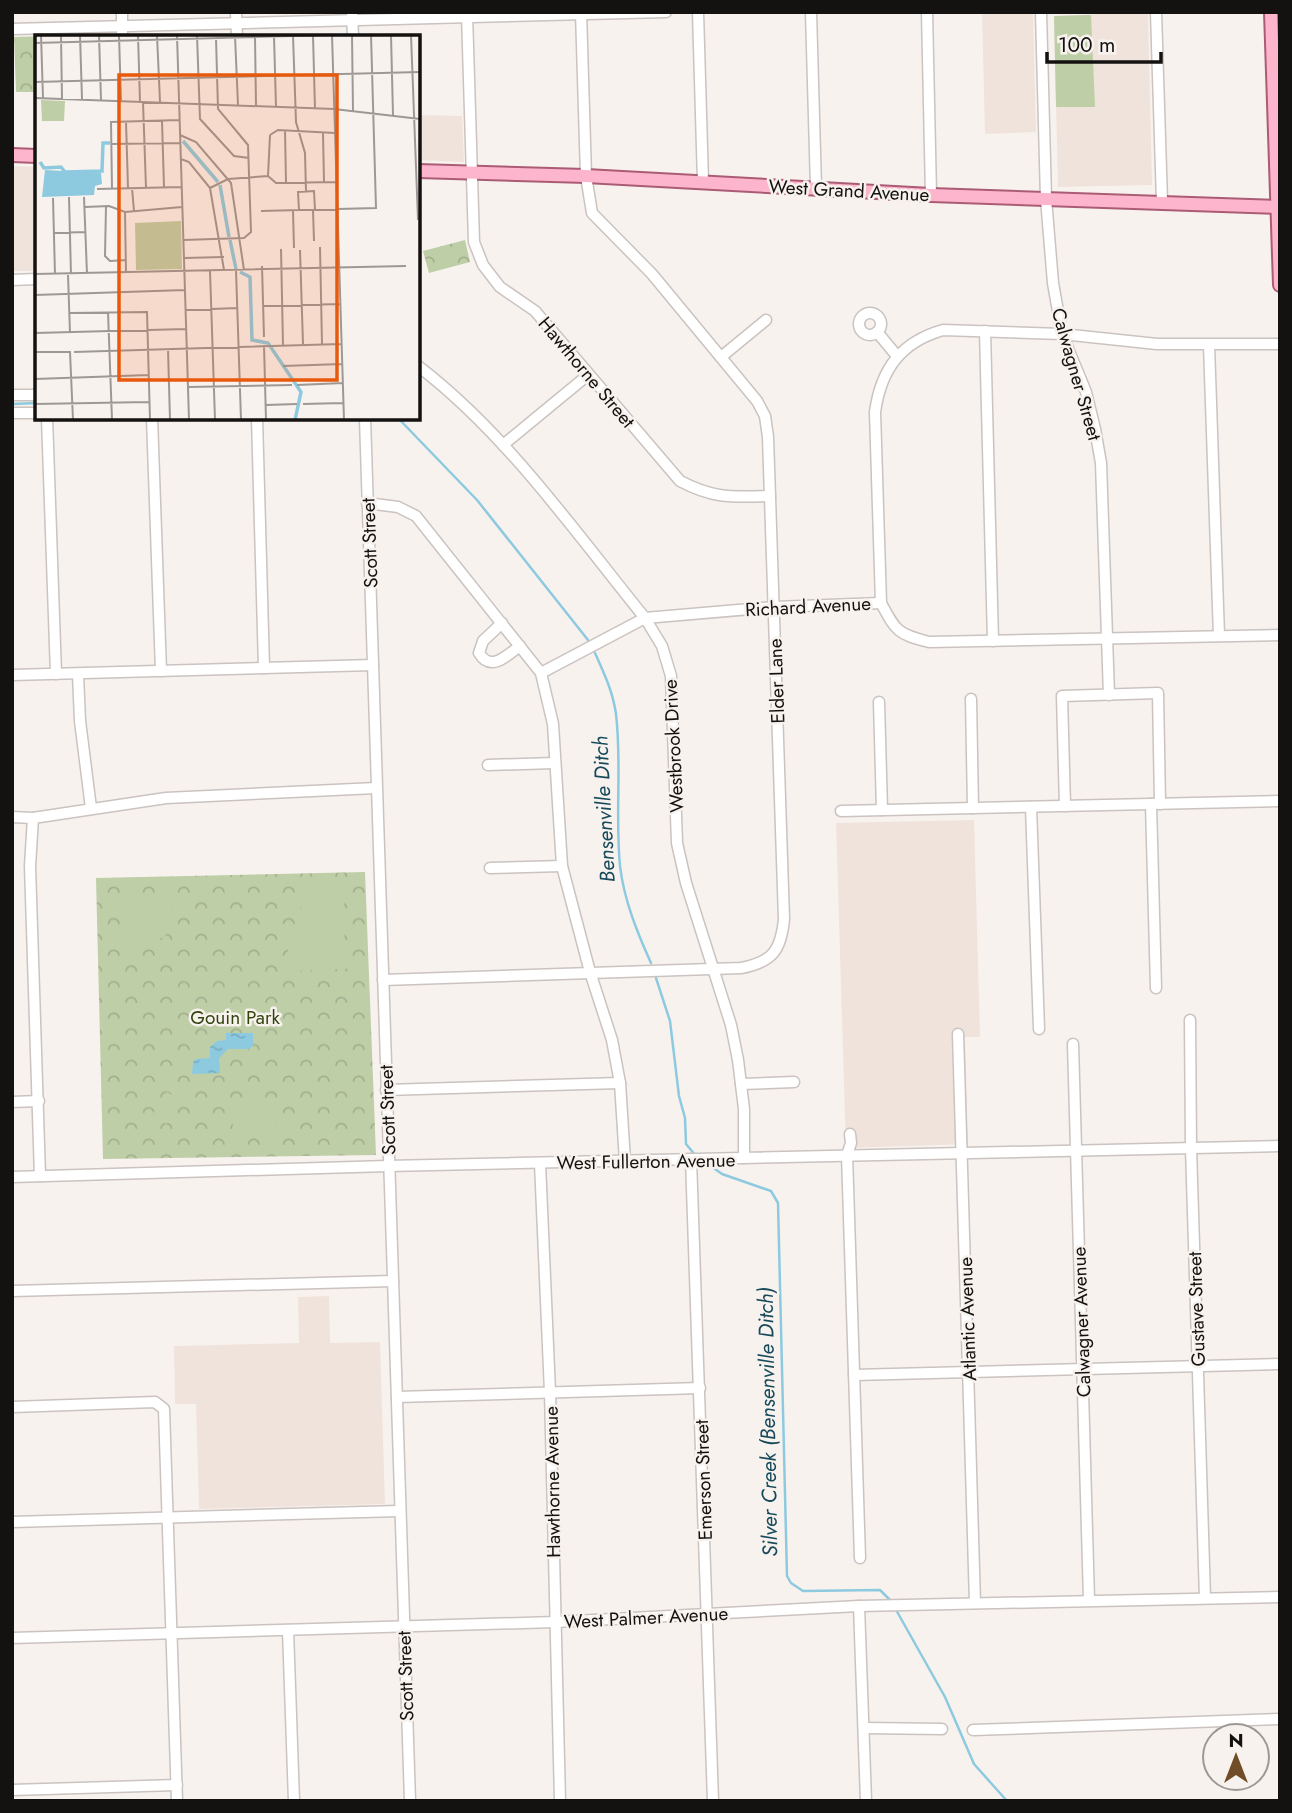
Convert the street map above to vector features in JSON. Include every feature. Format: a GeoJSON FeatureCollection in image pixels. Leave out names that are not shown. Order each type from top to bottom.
{"type":"FeatureCollection","features":[{"type":"Feature","properties":{"kind":"main road"},"geometry":{"type":"LineString","coordinates":[[1272,12],[1280,285]]}},
{"type":"Feature","properties":{"kind":"main road"},"geometry":{"type":"LineString","coordinates":[[12,155],[35,156]]}},
{"type":"Feature","properties":{"kind":"main road","name":"West Grand Avenue"},"geometry":{"type":"LineString","coordinates":[[420,171],[586,176],[931,195],[1278,207]]}},
{"type":"Feature","properties":{"kind":"street"},"geometry":{"type":"LineString","coordinates":[[122,12],[122,31]]}},
{"type":"Feature","properties":{"kind":"street"},"geometry":{"type":"LineString","coordinates":[[12,29],[122,31],[237,18],[666,12]]}},
{"type":"Feature","properties":{"kind":"street"},"geometry":{"type":"LineString","coordinates":[[698,12],[703,182]]}},
{"type":"Feature","properties":{"kind":"street"},"geometry":{"type":"LineString","coordinates":[[811,12],[816,188]]}},
{"type":"Feature","properties":{"kind":"street"},"geometry":{"type":"LineString","coordinates":[[927,12],[931,195]]}},
{"type":"Feature","properties":{"kind":"street","name":"Calwagner Street"},"geometry":{"type":"LineString","coordinates":[[1041,12],[1046,199],[1053,283],[1062,334],[1086,392],[1101,463],[1109,695]]}},
{"type":"Feature","properties":{"kind":"street"},"geometry":{"type":"LineString","coordinates":[[1156,12],[1162,202]]}},
{"type":"Feature","properties":{"kind":"street","name":"Elder Lane"},"geometry":{"type":"LineString","coordinates":[[383,980],[741,968],[762,963],[770,957],[783,934],[774,607],[765,416],[757,401],[652,274],[592,213],[586,176],[581,13]]}},
{"type":"Feature","properties":{"kind":"street","name":"Hawthorne Street"},"geometry":{"type":"LineString","coordinates":[[467,15],[474,242],[482,265],[500,287],[535,311],[680,481],[701,492],[722,497],[770,496]]}},
{"type":"Feature","properties":{"kind":"street"},"geometry":{"type":"LineString","coordinates":[[352,16],[353,35]]}},
{"type":"Feature","properties":{"kind":"street"},"geometry":{"type":"LineString","coordinates":[[12,280],[35,279]]}},
{"type":"Feature","properties":{"kind":"street"},"geometry":{"type":"LineString","coordinates":[[721,357],[766,320]]}},
{"type":"Feature","properties":{"kind":"street"},"geometry":{"type":"LineString","coordinates":[[881,603],[875,412],[878,393],[885,374],[897,356],[925,335],[943,330],[985,331],[1062,334],[1157,344],[1280,344]]}},
{"type":"Feature","properties":{"kind":"street"},"geometry":{"type":"LineString","coordinates":[[985,331],[993,641]]}},
{"type":"Feature","properties":{"kind":"street"},"geometry":{"type":"LineString","coordinates":[[877,332],[897,356]]}},
{"type":"Feature","properties":{"kind":"street"},"geometry":{"type":"LineString","coordinates":[[1209,345],[1219,636]]}},
{"type":"Feature","properties":{"kind":"street","name":"Westbrook Drive"},"geometry":{"type":"LineString","coordinates":[[420,368],[503,445],[645,618],[662,646],[671,676],[677,843],[686,883],[731,1025],[741,1084],[744,1158]]}},
{"type":"Feature","properties":{"kind":"street"},"geometry":{"type":"LineString","coordinates":[[503,445],[589,375]]}},
{"type":"Feature","properties":{"kind":"street"},"geometry":{"type":"LineString","coordinates":[[12,396],[35,395]]}},
{"type":"Feature","properties":{"kind":"street"},"geometry":{"type":"LineString","coordinates":[[12,413],[35,413]]}},
{"type":"Feature","properties":{"kind":"street"},"geometry":{"type":"LineString","coordinates":[[47,420],[56,674]]}},
{"type":"Feature","properties":{"kind":"street"},"geometry":{"type":"LineString","coordinates":[[152,420],[161,671]]}},
{"type":"Feature","properties":{"kind":"street"},"geometry":{"type":"LineString","coordinates":[[257,420],[264,667]]}},
{"type":"Feature","properties":{"kind":"street","name":"Scott Street"},"geometry":{"type":"LineString","coordinates":[[365,420],[410,1801]]}},
{"type":"Feature","properties":{"kind":"street"},"geometry":{"type":"LineString","coordinates":[[368,503],[398,507],[416,516],[541,673],[551,710],[562,866],[590,972],[612,1040],[620,1083],[625,1161]]}},
{"type":"Feature","properties":{"kind":"street","name":"Richard Avenue"},"geometry":{"type":"LineString","coordinates":[[541,673],[645,618],[774,607],[881,603],[901,634],[929,642],[1280,635]]}},
{"type":"Feature","properties":{"kind":"street"},"geometry":{"type":"LineString","coordinates":[[502,623],[481,643],[481,658],[491,663],[498,662],[520,646]]}},
{"type":"Feature","properties":{"kind":"street"},"geometry":{"type":"LineString","coordinates":[[12,675],[373,666]]}},
{"type":"Feature","properties":{"kind":"street"},"geometry":{"type":"LineString","coordinates":[[78,674],[80,721],[91,808]]}},
{"type":"Feature","properties":{"kind":"street"},"geometry":{"type":"LineString","coordinates":[[1065,806],[1062,696],[1158,693],[1156,988]]}},
{"type":"Feature","properties":{"kind":"street"},"geometry":{"type":"LineString","coordinates":[[971,699],[973,808]]}},
{"type":"Feature","properties":{"kind":"street"},"geometry":{"type":"LineString","coordinates":[[879,702],[882,810]]}},
{"type":"Feature","properties":{"kind":"street"},"geometry":{"type":"LineString","coordinates":[[488,765],[554,762]]}},
{"type":"Feature","properties":{"kind":"street"},"geometry":{"type":"LineString","coordinates":[[12,817],[33,818],[166,798],[376,788]]}},
{"type":"Feature","properties":{"kind":"street"},"geometry":{"type":"LineString","coordinates":[[841,811],[1280,800]]}},
{"type":"Feature","properties":{"kind":"street"},"geometry":{"type":"LineString","coordinates":[[1031,807],[1039,1029]]}},
{"type":"Feature","properties":{"kind":"street"},"geometry":{"type":"LineString","coordinates":[[33,818],[30,866],[40,1176]]}},
{"type":"Feature","properties":{"kind":"street"},"geometry":{"type":"LineString","coordinates":[[490,868],[562,866]]}},
{"type":"Feature","properties":{"kind":"street","name":"Gustave Street"},"geometry":{"type":"LineString","coordinates":[[1190,1020],[1191,1147],[1205,1598]]}},
{"type":"Feature","properties":{"kind":"street","name":"Atlantic Avenue"},"geometry":{"type":"LineString","coordinates":[[958,1034],[975,1603]]}},
{"type":"Feature","properties":{"kind":"street","name":"Calwagner Avenue"},"geometry":{"type":"LineString","coordinates":[[1073,1044],[1089,1600]]}},
{"type":"Feature","properties":{"kind":"street"},"geometry":{"type":"LineString","coordinates":[[741,1084],[794,1082]]}},
{"type":"Feature","properties":{"kind":"street"},"geometry":{"type":"LineString","coordinates":[[386,1090],[620,1083]]}},
{"type":"Feature","properties":{"kind":"street"},"geometry":{"type":"LineString","coordinates":[[12,1102],[38,1101]]}},
{"type":"Feature","properties":{"kind":"street"},"geometry":{"type":"LineString","coordinates":[[850,1134],[851,1143],[847,1155],[860,1558]]}},
{"type":"Feature","properties":{"kind":"street","name":"West Fullerton Avenue"},"geometry":{"type":"LineString","coordinates":[[12,1177],[1280,1146]]}},
{"type":"Feature","properties":{"kind":"street","name":"Emerson Street"},"geometry":{"type":"LineString","coordinates":[[692,1159],[713,1801]]}},
{"type":"Feature","properties":{"kind":"street","name":"Hawthorne Avenue"},"geometry":{"type":"LineString","coordinates":[[540,1163],[550,1392],[561,1801]]}},
{"type":"Feature","properties":{"kind":"street"},"geometry":{"type":"LineString","coordinates":[[12,1291],[393,1281]]}},
{"type":"Feature","properties":{"kind":"street"},"geometry":{"type":"LineString","coordinates":[[854,1376],[1280,1364]]}},
{"type":"Feature","properties":{"kind":"street"},"geometry":{"type":"LineString","coordinates":[[397,1397],[700,1388]]}},
{"type":"Feature","properties":{"kind":"street"},"geometry":{"type":"LineString","coordinates":[[12,1408],[155,1402],[164,1409],[177,1801]]}},
{"type":"Feature","properties":{"kind":"street"},"geometry":{"type":"LineString","coordinates":[[12,1522],[399,1511]]}},
{"type":"Feature","properties":{"kind":"street","name":"West Palmer Avenue"},"geometry":{"type":"LineString","coordinates":[[12,1638],[555,1622],[859,1606],[1280,1597]]}},
{"type":"Feature","properties":{"kind":"street"},"geometry":{"type":"LineString","coordinates":[[859,1606],[866,1801]]}},
{"type":"Feature","properties":{"kind":"street"},"geometry":{"type":"LineString","coordinates":[[288,1630],[294,1801]]}},
{"type":"Feature","properties":{"kind":"street"},"geometry":{"type":"LineString","coordinates":[[973,1730],[1280,1719]]}},
{"type":"Feature","properties":{"kind":"street"},"geometry":{"type":"LineString","coordinates":[[864,1728],[942,1729]]}},
{"type":"Feature","properties":{"kind":"street"},"geometry":{"type":"LineString","coordinates":[[12,1790],[177,1785]]}},
{"type":"Feature","properties":{"kind":"shaded area"},"geometry":{"type":"Polygon","coordinates":[[[982,12],[1033,12],[1036,132],[985,134],[982,12]]]}},
{"type":"Feature","properties":{"kind":"shaded area"},"geometry":{"type":"Polygon","coordinates":[[[1148,12],[1152,185],[1058,187],[1054,16],[1148,12]]]}},
{"type":"Feature","properties":{"kind":"shaded area"},"geometry":{"type":"Polygon","coordinates":[[[420,115],[462,116],[464,162],[420,160],[420,115]]]}},
{"type":"Feature","properties":{"kind":"shaded area"},"geometry":{"type":"Polygon","coordinates":[[[12,166],[35,167],[35,271],[12,271],[12,166]]]}},
{"type":"Feature","properties":{"kind":"shaded area"},"geometry":{"type":"Polygon","coordinates":[[[974,820],[980,1037],[965,1037],[968,1144],[846,1148],[836,823],[974,820]]]}},
{"type":"Feature","properties":{"kind":"shaded area"},"geometry":{"type":"Polygon","coordinates":[[[329,1296],[330,1343],[380,1342],[385,1504],[199,1509],[196,1404],[175,1404],[174,1346],[299,1343],[298,1297],[329,1296]]]}},
{"type":"Feature","properties":{"kind":"green space"},"geometry":{"type":"Polygon","coordinates":[[[1091,15],[1095,107],[1056,107],[1054,16],[1091,15]]]}},
{"type":"Feature","properties":{"kind":"green space"},"geometry":{"type":"Polygon","coordinates":[[[35,36],[35,92],[16,92],[14,37],[35,36]]]}},
{"type":"Feature","properties":{"kind":"green space"},"geometry":{"type":"Polygon","coordinates":[[[465,240],[470,262],[429,273],[423,251],[465,240]]]}},
{"type":"Feature","properties":{"kind":"green space","name":"Gouin Park"},"geometry":{"type":"Polygon","coordinates":[[[365,872],[376,1155],[103,1159],[96,878],[365,872]]]}},
{"type":"Feature","properties":{"kind":"green space"},"geometry":{"type":"Polygon","coordinates":[[[337,884],[343,891],[346,927],[323,927],[307,922],[301,911],[299,886],[337,884]]]}},
{"type":"Feature","properties":{"kind":"green space"},"geometry":{"type":"Polygon","coordinates":[[[129,898],[172,898],[171,923],[164,936],[149,941],[124,941],[124,903],[129,898]]]}},
{"type":"Feature","properties":{"kind":"green space"},"geometry":{"type":"Polygon","coordinates":[[[344,929],[346,969],[289,971],[287,931],[344,929]]]}},
{"type":"Feature","properties":{"kind":"green space"},"geometry":{"type":"Polygon","coordinates":[[[167,1092],[180,1100],[166,1124],[152,1115],[167,1092]]]}},
{"type":"Feature","properties":{"kind":"green space"},"geometry":{"type":"Polygon","coordinates":[[[276,1103],[277,1131],[264,1131],[263,1104],[276,1103]]]}},
{"type":"Feature","properties":{"kind":"green space"},"geometry":{"type":"Polygon","coordinates":[[[232,1104],[245,1104],[246,1131],[233,1132],[232,1104]]]}},
{"type":"Feature","properties":{"kind":"green space"},"geometry":{"type":"Polygon","coordinates":[[[248,1104],[260,1104],[261,1131],[248,1131],[248,1104]]]}},
{"type":"Feature","properties":{"kind":"water"},"geometry":{"type":"Polygon","coordinates":[[[226,1033],[253,1033],[253,1045],[250,1049],[228,1049],[219,1058],[220,1073],[192,1074],[193,1062],[196,1059],[210,1058],[210,1047],[217,1041],[226,1040],[226,1033]]]}},
{"type":"Feature","properties":{"kind":"waterway","name":"Bensenville Ditch"},"geometry":{"type":"LineString","coordinates":[[12,404],[35,403]]}},
{"type":"Feature","properties":{"kind":"waterway","name":"Bensenville Ditch"},"geometry":{"type":"LineString","coordinates":[[400,420],[477,500],[588,640]]}},
{"type":"Feature","properties":{"kind":"waterway","name":"Bensenville Ditch"},"geometry":{"type":"LineString","coordinates":[[595,653],[605,675],[616,714],[622,879],[632,916],[651,963]]}},
{"type":"Feature","properties":{"kind":"waterway","name":"Silver Creek (Bensenville Ditch)"},"geometry":{"type":"LineString","coordinates":[[656,978],[670,1021],[679,1096],[685,1118],[686,1144],[696,1156]]}},
{"type":"Feature","properties":{"kind":"waterway","name":"Silver Creek (Bensenville Ditch)"},"geometry":{"type":"LineString","coordinates":[[705,1162],[722,1174],[771,1191],[778,1203],[787,1576],[791,1583],[803,1591],[880,1590],[892,1602]]}},
{"type":"Feature","properties":{"kind":"waterway","name":"Silver Creek (Bensenville Ditch)"},"geometry":{"type":"LineString","coordinates":[[895,1608],[945,1697],[974,1764],[1007,1801]]}}]}
